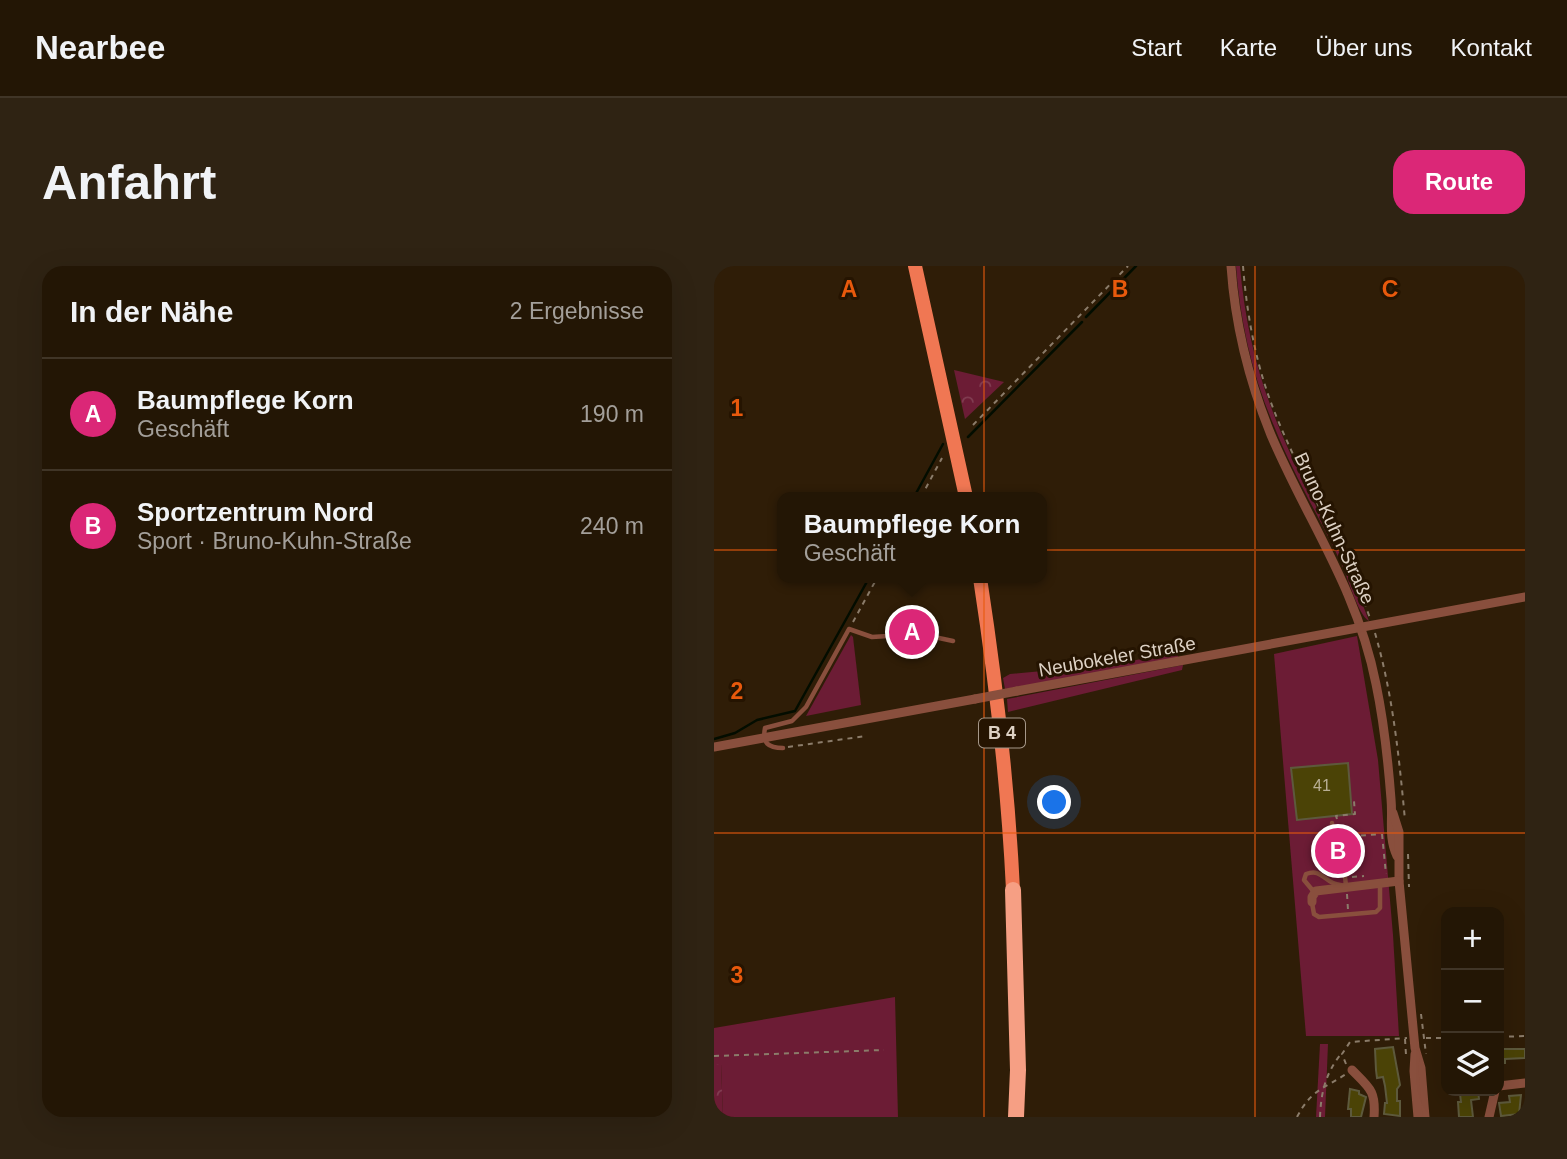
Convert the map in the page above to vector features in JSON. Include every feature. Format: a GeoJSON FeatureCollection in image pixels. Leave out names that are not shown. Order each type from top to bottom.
{"type":"FeatureCollection","features":[{"type":"Feature","properties":{"kind":"highway","name":"B 4"},"geometry":{"type":"LineString","coordinates":[[1007,1117],[1013,890]]}},
{"type":"Feature","properties":{"kind":"highway","name":"B 4"},"geometry":{"type":"LineString","coordinates":[[1013,890],[1018,1070],[1016,1117]]}},
{"type":"Feature","properties":{"kind":"main road"},"geometry":{"type":"LineString","coordinates":[[915,266],[965,492]]}},
{"type":"Feature","properties":{"kind":"main road","name":"B 4"},"geometry":{"type":"LineString","coordinates":[[982,583],[1006,770],[1013,890]]}},
{"type":"Feature","properties":{"kind":"street","name":"Bruno-Kuhn-Straße"},"geometry":{"type":"LineString","coordinates":[[1231,266],[1240,339],[1255,394],[1362,626],[1381,712],[1392,809],[1399,832],[1397,856],[1418,1117]]}},
{"type":"Feature","properties":{"kind":"street","name":"Neubokeler Straße"},"geometry":{"type":"LineString","coordinates":[[714,747],[1525,597]]}},
{"type":"Feature","properties":{"kind":"street"},"geometry":{"type":"LineString","coordinates":[[1313,897],[1346,886],[1399,881]]}},
{"type":"Feature","properties":{"kind":"street","name":"Bruno-Kuhn-Straße"},"geometry":{"type":"LineString","coordinates":[[1410,1041],[1421,1068],[1425,1117]]}},
{"type":"Feature","properties":{"kind":"street"},"geometry":{"type":"LineString","coordinates":[[1352,1070],[1371,1089],[1375,1100],[1374,1117]]}},
{"type":"Feature","properties":{"kind":"street"},"geometry":{"type":"LineString","coordinates":[[1504,1085],[1525,1083]]}},
{"type":"Feature","properties":{"kind":"street"},"geometry":{"type":"LineString","coordinates":[[1489,1117],[1494,1096]]}},
{"type":"Feature","properties":{"kind":"lane"},"geometry":{"type":"LineString","coordinates":[[783,748],[766,744],[763,738],[765,728],[792,721],[806,707],[849,629],[872,637],[920,634],[953,641]]}},
{"type":"Feature","properties":{"kind":"lane"},"geometry":{"type":"LineString","coordinates":[[1333,822],[1335,861],[1345,877],[1346,886],[1333,883],[1321,873],[1313,871],[1306,874],[1304,880],[1313,897],[1314,915],[1319,917],[1377,912],[1381,908],[1384,883]]}},
{"type":"Feature","properties":{"kind":"path"},"geometry":{"type":"LineString","coordinates":[[973,425],[1128,266]]}},
{"type":"Feature","properties":{"kind":"path"},"geometry":{"type":"LineString","coordinates":[[1243,266],[1250,326],[1270,400],[1354,575],[1373,624],[1396,726],[1405,819]]}},
{"type":"Feature","properties":{"kind":"path"},"geometry":{"type":"LineString","coordinates":[[924,492],[942,458]]}},
{"type":"Feature","properties":{"kind":"path"},"geometry":{"type":"LineString","coordinates":[[849,629],[874,583]]}},
{"type":"Feature","properties":{"kind":"path"},"geometry":{"type":"LineString","coordinates":[[783,748],[866,736]]}},
{"type":"Feature","properties":{"kind":"path"},"geometry":{"type":"LineString","coordinates":[[1333,822],[1337,820],[1336,816],[1355,814],[1352,802]]}},
{"type":"Feature","properties":{"kind":"path"},"geometry":{"type":"LineString","coordinates":[[1334,838],[1382,834],[1384,883]]}},
{"type":"Feature","properties":{"kind":"path"},"geometry":{"type":"LineString","coordinates":[[1407,845],[1408,891]]}},
{"type":"Feature","properties":{"kind":"path"},"geometry":{"type":"LineString","coordinates":[[1346,886],[1349,914]]}},
{"type":"Feature","properties":{"kind":"path"},"geometry":{"type":"LineString","coordinates":[[1420,1012],[1426,1060]]}},
{"type":"Feature","properties":{"kind":"path"},"geometry":{"type":"LineString","coordinates":[[1504,1037],[1525,1036]]}},
{"type":"Feature","properties":{"kind":"path"},"geometry":{"type":"LineString","coordinates":[[1320,1117],[1324,1085],[1329,1072],[1350,1042],[1441,1038]]}},
{"type":"Feature","properties":{"kind":"path"},"geometry":{"type":"LineString","coordinates":[[1406,1064],[1410,1041]]}},
{"type":"Feature","properties":{"kind":"path"},"geometry":{"type":"LineString","coordinates":[[714,1056],[884,1050]]}},
{"type":"Feature","properties":{"kind":"path"},"geometry":{"type":"LineString","coordinates":[[1297,1117],[1311,1096],[1324,1085],[1352,1070],[1342,1054]]}},
{"type":"Feature","properties":{"kind":"green space"},"geometry":{"type":"Polygon","coordinates":[[[1236,266],[1240,266],[1251,338],[1271,407],[1369,621],[1357,604],[1342,565],[1281,444],[1266,407],[1248,348],[1236,266]]]}},
{"type":"Feature","properties":{"kind":"green space"},"geometry":{"type":"Polygon","coordinates":[[[954,370],[1004,382],[965,419],[954,370]]]}},
{"type":"Feature","properties":{"kind":"green space"},"geometry":{"type":"Polygon","coordinates":[[[851,635],[861,705],[806,716],[851,635]]]}},
{"type":"Feature","properties":{"kind":"green space"},"geometry":{"type":"Polygon","coordinates":[[[1357,636],[1378,760],[1399,1036],[1306,1036],[1274,654],[1357,636]]]}},
{"type":"Feature","properties":{"kind":"green space"},"geometry":{"type":"Polygon","coordinates":[[[1177,654],[1179,659],[1005,689],[1003,678],[1010,674],[1095,666],[1177,654]]]}},
{"type":"Feature","properties":{"kind":"green space"},"geometry":{"type":"Polygon","coordinates":[[[1183,665],[1182,670],[1008,712],[1007,699],[1183,665]]]}},
{"type":"Feature","properties":{"kind":"green space"},"geometry":{"type":"Polygon","coordinates":[[[895,997],[898,1117],[723,1117],[721,1064],[714,1064],[714,1028],[895,997]]]}},
{"type":"Feature","properties":{"kind":"green space"},"geometry":{"type":"Polygon","coordinates":[[[1320,1044],[1328,1044],[1325,1117],[1316,1117],[1320,1044]]]}},
{"type":"Feature","properties":{"kind":"green space"},"geometry":{"type":"Polygon","coordinates":[[[714,1064],[721,1064],[723,1117],[714,1117],[714,1064]]]}},
{"type":"Feature","properties":{"kind":"building"},"geometry":{"type":"Polygon","coordinates":[[[1348,763],[1352,814],[1297,820],[1291,768],[1348,763]]]}},
{"type":"Feature","properties":{"kind":"building"},"geometry":{"type":"Polygon","coordinates":[[[1393,1047],[1400,1085],[1397,1089],[1397,1101],[1400,1101],[1400,1116],[1384,1114],[1387,1103],[1385,1086],[1383,1077],[1377,1078],[1376,1070],[1375,1049],[1393,1047]]]}},
{"type":"Feature","properties":{"kind":"building"},"geometry":{"type":"Polygon","coordinates":[[[1504,1049],[1525,1049],[1525,1058],[1505,1059],[1505,1063],[1504,1049]]]}},
{"type":"Feature","properties":{"kind":"building"},"geometry":{"type":"Polygon","coordinates":[[[1350,1089],[1359,1091],[1359,1094],[1366,1097],[1361,1117],[1351,1117],[1351,1109],[1348,1109],[1350,1089]]]}},
{"type":"Feature","properties":{"kind":"building"},"geometry":{"type":"Polygon","coordinates":[[[1521,1095],[1519,1114],[1501,1116],[1499,1103],[1510,1102],[1509,1096],[1521,1095]]]}},
{"type":"Feature","properties":{"kind":"building"},"geometry":{"type":"Polygon","coordinates":[[[1460,1096],[1479,1096],[1479,1099],[1471,1100],[1473,1117],[1459,1117],[1458,1102],[1461,1102],[1460,1096]]]}},
{"type":"Feature","properties":{"kind":"waterway"},"geometry":{"type":"LineString","coordinates":[[1086,317],[1136,266]]}},
{"type":"Feature","properties":{"kind":"waterway"},"geometry":{"type":"LineString","coordinates":[[968,437],[1082,322]]}},
{"type":"Feature","properties":{"kind":"waterway"},"geometry":{"type":"LineString","coordinates":[[917,492],[943,444]]}},
{"type":"Feature","properties":{"kind":"waterway"},"geometry":{"type":"LineString","coordinates":[[714,739],[735,733],[757,720],[795,711],[866,583]]}},
{"type":"Feature","properties":{"kind":"place","name":"Baumpflege Korn"},"geometry":{"type":"Point","coordinates":[912,632]}},
{"type":"Feature","properties":{"kind":"place","name":"Sportzentrum Nord"},"geometry":{"type":"Point","coordinates":[1338,851]}}]}
